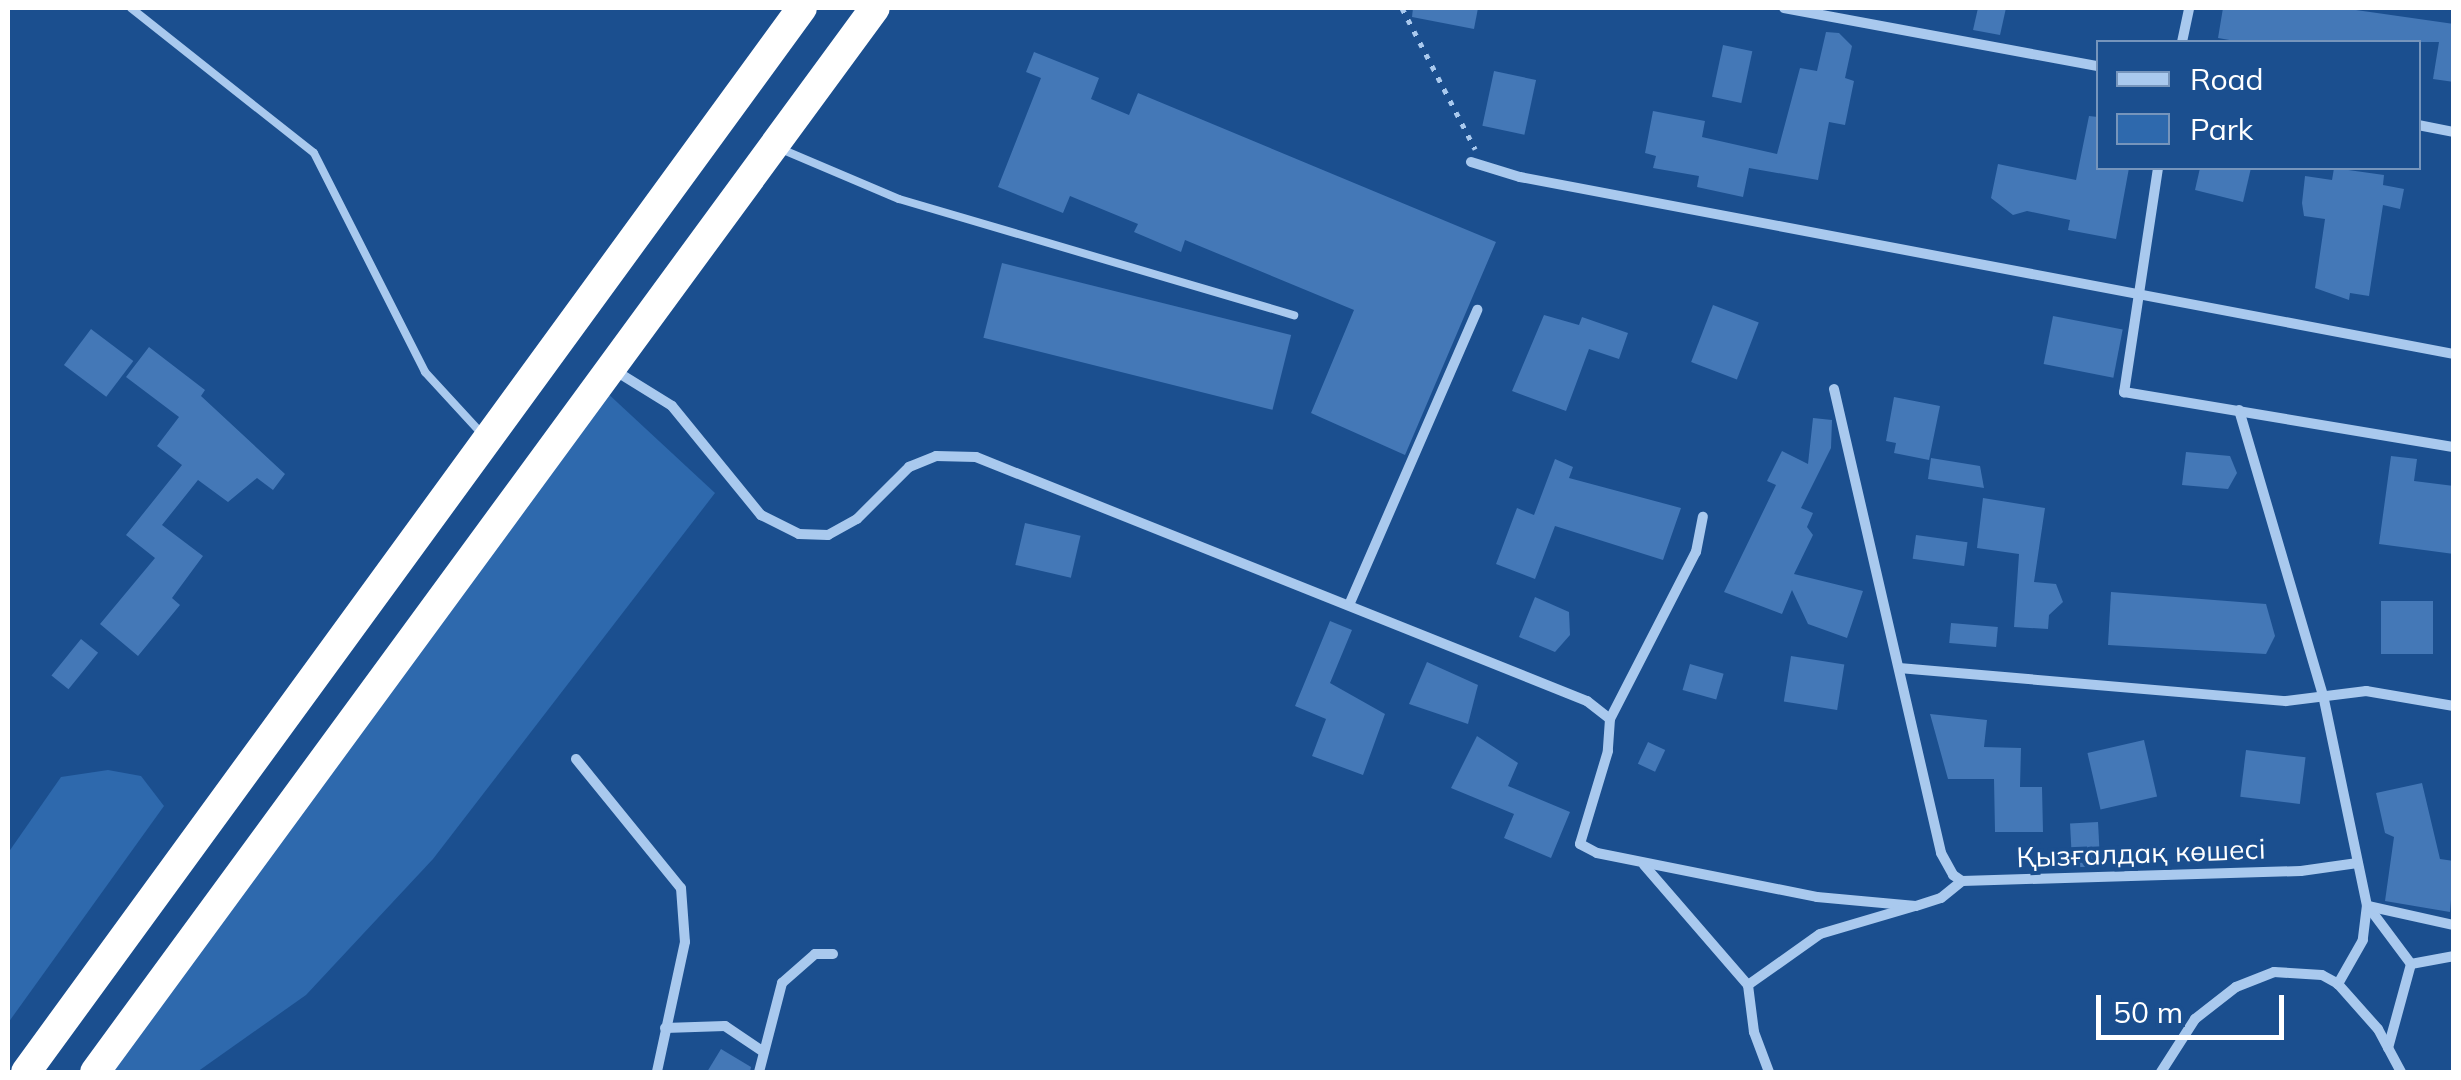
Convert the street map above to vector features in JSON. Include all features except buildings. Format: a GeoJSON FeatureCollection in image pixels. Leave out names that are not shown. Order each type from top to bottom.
{"type":"FeatureCollection","features":[{"type":"Feature","properties":{"kind":"highway"},"geometry":{"type":"LineString","coordinates":[[26,1072],[802,8]]}},
{"type":"Feature","properties":{"kind":"highway"},"geometry":{"type":"LineString","coordinates":[[96,1072],[609,366],[876,8]]}},
{"type":"Feature","properties":{"kind":"street"},"geometry":{"type":"LineString","coordinates":[[1784,8],[2096,66]]}},
{"type":"Feature","properties":{"kind":"street"},"geometry":{"type":"LineString","coordinates":[[2182,40],[2189,8]]}},
{"type":"Feature","properties":{"kind":"street"},"geometry":{"type":"LineString","coordinates":[[2421,126],[2454,132]]}},
{"type":"Feature","properties":{"kind":"street"},"geometry":{"type":"LineString","coordinates":[[1476,163],[2454,354]]}},
{"type":"Feature","properties":{"kind":"street"},"geometry":{"type":"LineString","coordinates":[[2158,170],[2124,392],[2454,447]]}},
{"type":"Feature","properties":{"kind":"street"},"geometry":{"type":"LineString","coordinates":[[1349,605],[1477,310]]}},
{"type":"Feature","properties":{"kind":"street"},"geometry":{"type":"LineString","coordinates":[[609,366],[672,406],[761,516],[799,534],[828,536],[857,519],[909,466],[936,456],[976,457],[1587,701],[1610,719]]}},
{"type":"Feature","properties":{"kind":"street"},"geometry":{"type":"LineString","coordinates":[[1748,985],[1820,934],[1942,898],[1962,880],[1941,852],[1834,389]]}},
{"type":"Feature","properties":{"kind":"street"},"geometry":{"type":"LineString","coordinates":[[2239,410],[2323,695],[2366,906],[2363,940],[2338,984]]}},
{"type":"Feature","properties":{"kind":"street"},"geometry":{"type":"LineString","coordinates":[[1704,517],[1696,552],[1610,719],[1608,750],[1580,844],[1643,864],[1818,896],[1916,906]]}},
{"type":"Feature","properties":{"kind":"street"},"geometry":{"type":"LineString","coordinates":[[1899,668],[2286,701],[2366,692],[2454,706]]}},
{"type":"Feature","properties":{"kind":"street"},"geometry":{"type":"LineString","coordinates":[[576,758],[681,888],[685,942],[657,1072]]}},
{"type":"Feature","properties":{"kind":"street","name":"Қызғалдақ көшесі"},"geometry":{"type":"LineString","coordinates":[[1962,880],[2301,872],[2357,863]]}},
{"type":"Feature","properties":{"kind":"street"},"geometry":{"type":"LineString","coordinates":[[1643,864],[1748,985],[1754,1032],[1769,1072]]}},
{"type":"Feature","properties":{"kind":"street"},"geometry":{"type":"LineString","coordinates":[[2366,906],[2454,925]]}},
{"type":"Feature","properties":{"kind":"street"},"geometry":{"type":"LineString","coordinates":[[2366,906],[2411,964]]}},
{"type":"Feature","properties":{"kind":"street"},"geometry":{"type":"LineString","coordinates":[[760,1072],[762,1051],[782,982],[814,954],[833,954]]}},
{"type":"Feature","properties":{"kind":"street"},"geometry":{"type":"LineString","coordinates":[[2411,964],[2454,956]]}},
{"type":"Feature","properties":{"kind":"street"},"geometry":{"type":"LineString","coordinates":[[2388,1048],[2411,964]]}},
{"type":"Feature","properties":{"kind":"street"},"geometry":{"type":"LineString","coordinates":[[2161,1072],[2196,1019],[2236,987],[2274,972],[2322,975],[2338,984],[2402,1072]]}},
{"type":"Feature","properties":{"kind":"street"},"geometry":{"type":"LineString","coordinates":[[665,1028],[725,1026],[762,1051]]}},
{"type":"Feature","properties":{"kind":"lane"},"geometry":{"type":"LineString","coordinates":[[131,8],[314,153],[425,372],[487,439]]}},
{"type":"Feature","properties":{"kind":"lane"},"geometry":{"type":"LineString","coordinates":[[773,145],[899,199],[1294,315]]}},
{"type":"Feature","properties":{"kind":"path"},"geometry":{"type":"LineString","coordinates":[[1402,8],[1476,163]]}},
{"type":"Feature","properties":{"kind":"green space"},"geometry":{"type":"Polygon","coordinates":[[[604,390],[715,493],[433,859],[306,995],[197,1072],[109,1072],[604,390]]]}},
{"type":"Feature","properties":{"kind":"green space"},"geometry":{"type":"Polygon","coordinates":[[[108,770],[141,776],[164,806],[8,1023],[8,853],[61,777],[108,770]]]}}]}
